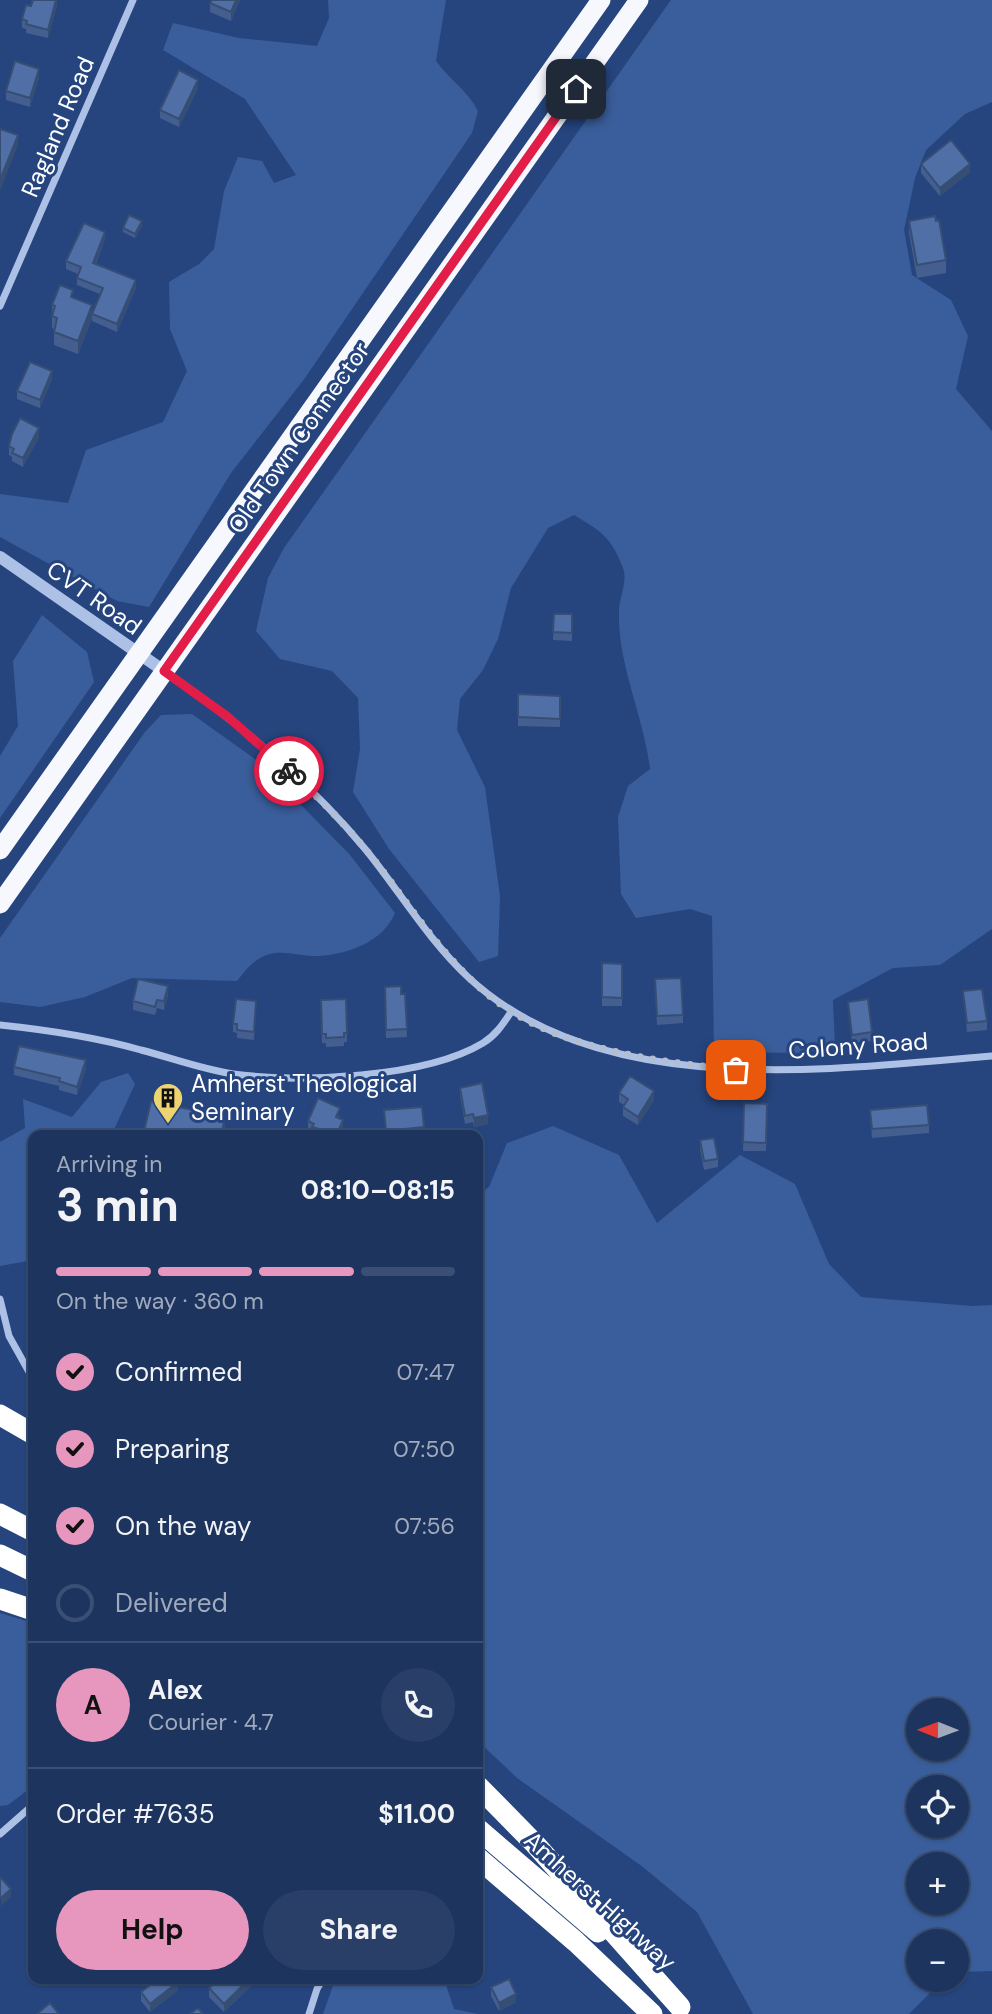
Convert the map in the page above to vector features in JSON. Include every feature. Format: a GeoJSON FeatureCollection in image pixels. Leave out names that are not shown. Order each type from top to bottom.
{"type":"FeatureCollection","features":[{"type":"Feature","properties":{"kind":"highway","name":"Old Town Connector"},"geometry":{"type":"LineString","coordinates":[[0,850],[601,0]]}},
{"type":"Feature","properties":{"kind":"highway","name":"Old Town Connector"},"geometry":{"type":"LineString","coordinates":[[0,904],[639,0]]}},
{"type":"Feature","properties":{"kind":"highway"},"geometry":{"type":"LineString","coordinates":[[0,1415],[28,1431]]}},
{"type":"Feature","properties":{"kind":"highway"},"geometry":{"type":"LineString","coordinates":[[0,1514],[28,1528]]}},
{"type":"Feature","properties":{"kind":"highway"},"geometry":{"type":"LineString","coordinates":[[0,1555],[28,1569]]}},
{"type":"Feature","properties":{"kind":"highway"},"geometry":{"type":"LineString","coordinates":[[0,1599],[28,1608]]}},
{"type":"Feature","properties":{"kind":"highway"},"geometry":{"type":"LineString","coordinates":[[483,1791],[536,1844],[683,2011]]}},
{"type":"Feature","properties":{"kind":"highway","name":"Amherst Highway"},"geometry":{"type":"LineString","coordinates":[[483,1833],[555,1894],[683,2011]]}},
{"type":"Feature","properties":{"kind":"highway","name":"Amherst Highway"},"geometry":{"type":"LineString","coordinates":[[483,1863],[576,1942],[652,2014]]}},
{"type":"Feature","properties":{"kind":"street","name":"Ragland Road"},"geometry":{"type":"LineString","coordinates":[[0,306],[133,0]]}},
{"type":"Feature","properties":{"kind":"street","name":"CVT Road"},"geometry":{"type":"LineString","coordinates":[[0,557],[164,671]]}},
{"type":"Feature","properties":{"kind":"street","name":"Colony Road"},"geometry":{"type":"LineString","coordinates":[[164,671],[228,717],[324,803],[366,849],[446,953],[468,977],[511,1012],[596,1046],[630,1055],[736,1070],[836,1070],[992,1056]]}},
{"type":"Feature","properties":{"kind":"street"},"geometry":{"type":"LineString","coordinates":[[0,1025],[95,1038],[234,1074],[272,1077],[339,1075],[409,1068],[460,1054],[484,1042],[500,1029],[511,1012]]}},
{"type":"Feature","properties":{"kind":"street"},"geometry":{"type":"LineString","coordinates":[[0,1299],[9,1336],[28,1370]]}},
{"type":"Feature","properties":{"kind":"street"},"geometry":{"type":"LineString","coordinates":[[0,1834],[28,1809]]}},
{"type":"Feature","properties":{"kind":"street"},"geometry":{"type":"LineString","coordinates":[[309,2014],[320,1984]]}},
{"type":"Feature","properties":{"kind":"shaded area"},"geometry":{"type":"Polygon","coordinates":[[[328,0],[446,0],[436,61],[469,97],[478,111],[472,133],[305,378],[231,473],[149,607],[117,601],[0,537],[0,494],[68,503],[86,450],[163,422],[187,371],[170,329],[169,282],[199,264],[214,249],[224,191],[238,157],[262,161],[274,183],[296,175],[245,99],[163,50],[173,23],[239,38],[317,46],[329,18],[328,0]]]}},
{"type":"Feature","properties":{"kind":"shaded area"},"geometry":{"type":"Polygon","coordinates":[[[671,0],[992,0],[992,102],[965,114],[926,150],[915,178],[904,230],[912,275],[951,300],[968,336],[956,389],[992,431],[992,929],[940,965],[893,968],[833,1000],[835,1046],[804,1053],[714,1052],[712,916],[690,909],[636,918],[621,894],[618,817],[628,786],[650,769],[622,650],[619,606],[624,584],[623,568],[610,542],[599,531],[574,515],[548,528],[511,588],[498,639],[483,670],[460,699],[457,730],[485,787],[500,896],[498,956],[479,962],[389,849],[353,792],[360,749],[358,698],[332,671],[280,659],[256,631],[268,578],[284,548],[671,0]]]}},
{"type":"Feature","properties":{"kind":"shaded area"},"geometry":{"type":"Polygon","coordinates":[[[42,615],[87,652],[94,682],[0,818],[0,756],[18,726],[13,661],[42,615]]]}},
{"type":"Feature","properties":{"kind":"shaded area"},"geometry":{"type":"Polygon","coordinates":[[[192,714],[259,762],[350,855],[395,913],[389,923],[373,939],[341,953],[319,956],[270,954],[251,964],[237,981],[132,978],[85,997],[40,1007],[0,1002],[0,938],[145,732],[161,715],[192,714]]]}},
{"type":"Feature","properties":{"kind":"shaded area"},"geometry":{"type":"Polygon","coordinates":[[[128,1073],[135,1084],[114,1130],[28,1130],[28,1261],[0,1266],[0,1142],[25,1128],[23,1099],[72,1117],[101,1082],[128,1073]]]}},
{"type":"Feature","properties":{"kind":"shaded area"},"geometry":{"type":"Polygon","coordinates":[[[553,1126],[619,1155],[657,1223],[740,1155],[795,1184],[829,1264],[861,1297],[972,1306],[992,1305],[992,1971],[969,1972],[969,1929],[906,1929],[906,1992],[931,1992],[909,2014],[753,2014],[697,1912],[643,1867],[517,1778],[483,1746],[483,1191],[489,1187],[507,1143],[553,1126]]]}},
{"type":"Feature","properties":{"kind":"shaded area"},"geometry":{"type":"Polygon","coordinates":[[[0,1613],[28,1621],[28,1790],[8,1805],[0,1806],[0,1613]]]}},
{"type":"Feature","properties":{"kind":"shaded area"},"geometry":{"type":"Polygon","coordinates":[[[334,1984],[446,1984],[454,2009],[478,2014],[323,2014],[334,1984]]]}},
{"type":"Feature","properties":{"kind":"building"},"geometry":{"type":"Polygon","coordinates":[[[33,0],[56,0],[48,30],[26,24],[27,21],[22,19],[26,5],[31,6],[33,0]]]}},
{"type":"Feature","properties":{"kind":"building"},"geometry":{"type":"Polygon","coordinates":[[[212,0],[236,0],[231,12],[210,3],[212,0]]]}},
{"type":"Feature","properties":{"kind":"building"},"geometry":{"type":"Polygon","coordinates":[[[15,61],[39,69],[30,98],[6,91],[15,61]]]}},
{"type":"Feature","properties":{"kind":"building"},"geometry":{"type":"Polygon","coordinates":[[[179,70],[198,80],[179,119],[160,110],[179,70]]]}},
{"type":"Feature","properties":{"kind":"building"},"geometry":{"type":"Polygon","coordinates":[[[0,129],[18,135],[0,180],[0,129]]]}},
{"type":"Feature","properties":{"kind":"building"},"geometry":{"type":"Polygon","coordinates":[[[951,140],[970,164],[940,188],[921,164],[951,140]]]}},
{"type":"Feature","properties":{"kind":"building"},"geometry":{"type":"Polygon","coordinates":[[[129,215],[142,221],[135,234],[123,228],[129,215]]]}},
{"type":"Feature","properties":{"kind":"building"},"geometry":{"type":"Polygon","coordinates":[[[935,216],[936,221],[939,220],[946,260],[917,265],[909,221],[935,216]]]}},
{"type":"Feature","properties":{"kind":"building"},"geometry":{"type":"Polygon","coordinates":[[[84,223],[105,232],[93,263],[136,280],[117,324],[92,314],[103,288],[77,278],[81,267],[66,261],[84,223]]]}},
{"type":"Feature","properties":{"kind":"building"},"geometry":{"type":"Polygon","coordinates":[[[60,285],[73,290],[71,297],[92,305],[78,341],[54,332],[57,318],[52,316],[55,306],[52,305],[60,285]]]}},
{"type":"Feature","properties":{"kind":"building"},"geometry":{"type":"Polygon","coordinates":[[[30,362],[52,371],[40,400],[17,391],[30,362]]]}},
{"type":"Feature","properties":{"kind":"building"},"geometry":{"type":"Polygon","coordinates":[[[20,418],[39,428],[23,458],[12,453],[14,449],[9,446],[20,418]]]}},
{"type":"Feature","properties":{"kind":"building"},"geometry":{"type":"Polygon","coordinates":[[[554,614],[572,614],[572,633],[553,632],[554,614]]]}},
{"type":"Feature","properties":{"kind":"building"},"geometry":{"type":"Polygon","coordinates":[[[518,694],[560,696],[560,719],[518,717],[518,694]]]}},
{"type":"Feature","properties":{"kind":"building"},"geometry":{"type":"Polygon","coordinates":[[[602,963],[622,964],[622,998],[602,997],[602,963]]]}},
{"type":"Feature","properties":{"kind":"building"},"geometry":{"type":"Polygon","coordinates":[[[681,978],[683,1015],[657,1016],[655,979],[681,978]]]}},
{"type":"Feature","properties":{"kind":"building"},"geometry":{"type":"Polygon","coordinates":[[[138,979],[168,986],[164,1001],[157,1000],[155,1007],[133,1001],[138,979]]]}},
{"type":"Feature","properties":{"kind":"building"},"geometry":{"type":"Polygon","coordinates":[[[401,986],[401,994],[405,994],[407,1029],[386,1030],[385,987],[401,986]]]}},
{"type":"Feature","properties":{"kind":"building"},"geometry":{"type":"Polygon","coordinates":[[[982,989],[987,1021],[967,1023],[963,991],[982,989]]]}},
{"type":"Feature","properties":{"kind":"building"},"geometry":{"type":"Polygon","coordinates":[[[236,999],[256,1001],[254,1032],[237,1030],[237,1024],[233,1024],[236,999]]]}},
{"type":"Feature","properties":{"kind":"building"},"geometry":{"type":"Polygon","coordinates":[[[346,999],[347,1033],[344,1033],[344,1037],[326,1038],[326,1034],[322,1034],[321,1000],[346,999]]]}},
{"type":"Feature","properties":{"kind":"building"},"geometry":{"type":"Polygon","coordinates":[[[868,999],[872,1032],[852,1035],[848,1002],[868,999]]]}},
{"type":"Feature","properties":{"kind":"building"},"geometry":{"type":"Polygon","coordinates":[[[19,1046],[86,1060],[77,1087],[59,1081],[60,1078],[14,1067],[19,1046]]]}},
{"type":"Feature","properties":{"kind":"building"},"geometry":{"type":"Polygon","coordinates":[[[630,1076],[654,1091],[638,1117],[623,1107],[628,1099],[619,1093],[630,1076]]]}},
{"type":"Feature","properties":{"kind":"building"},"geometry":{"type":"Polygon","coordinates":[[[482,1083],[488,1115],[474,1118],[473,1114],[465,1116],[460,1088],[482,1083]]]}},
{"type":"Feature","properties":{"kind":"building"},"geometry":{"type":"Polygon","coordinates":[[[318,1098],[340,1108],[336,1117],[343,1120],[339,1130],[312,1127],[314,1124],[308,1121],[318,1098]]]}},
{"type":"Feature","properties":{"kind":"building"},"geometry":{"type":"Polygon","coordinates":[[[151,1101],[225,1117],[222,1130],[144,1130],[151,1101]]]}},
{"type":"Feature","properties":{"kind":"building"},"geometry":{"type":"Polygon","coordinates":[[[744,1103],[767,1104],[766,1143],[743,1142],[744,1103]]]}},
{"type":"Feature","properties":{"kind":"building"},"geometry":{"type":"Polygon","coordinates":[[[927,1105],[929,1125],[872,1129],[870,1110],[927,1105]]]}},
{"type":"Feature","properties":{"kind":"building"},"geometry":{"type":"Polygon","coordinates":[[[422,1107],[424,1127],[386,1130],[384,1110],[422,1107]]]}},
{"type":"Feature","properties":{"kind":"building"},"geometry":{"type":"Polygon","coordinates":[[[714,1138],[718,1159],[704,1161],[700,1140],[714,1138]]]}},
{"type":"Feature","properties":{"kind":"building"},"geometry":{"type":"Polygon","coordinates":[[[0,1877],[11,1889],[1,1898],[0,1898],[0,1877]]]}},
{"type":"Feature","properties":{"kind":"building"},"geometry":{"type":"Polygon","coordinates":[[[509,1979],[516,1994],[499,2003],[491,1987],[509,1979]]]}},
{"type":"Feature","properties":{"kind":"building"},"geometry":{"type":"Polygon","coordinates":[[[151,1984],[175,1984],[150,2004],[141,1992],[151,1984]]]}},
{"type":"Feature","properties":{"kind":"building"},"geometry":{"type":"Polygon","coordinates":[[[213,1984],[244,1984],[224,2004],[209,1988],[213,1984]]]}},
{"type":"Feature","properties":{"kind":"building"},"geometry":{"type":"Polygon","coordinates":[[[50,2003],[59,2014],[37,2014],[50,2003]]]}},
{"type":"Feature","properties":{"kind":"building"},"geometry":{"type":"Polygon","coordinates":[[[198,2008],[203,2014],[190,2014],[198,2008]]]}},
{"type":"Feature","properties":{"kind":"way so far"},"geometry":{"type":"LineString","coordinates":[[289,771],[324,803],[366,849],[446,953],[468,977],[511,1012],[530,1022],[596,1046],[630,1055],[736,1070]]}},
{"type":"Feature","properties":{"kind":"place","name":"Amherst Theological Seminary"},"geometry":{"type":"Point","coordinates":[168,1125]}},
{"type":"Feature","properties":{"kind":"route"},"geometry":{"type":"LineString","coordinates":[[289,771],[228,717],[164,671],[576,89]]}}]}
